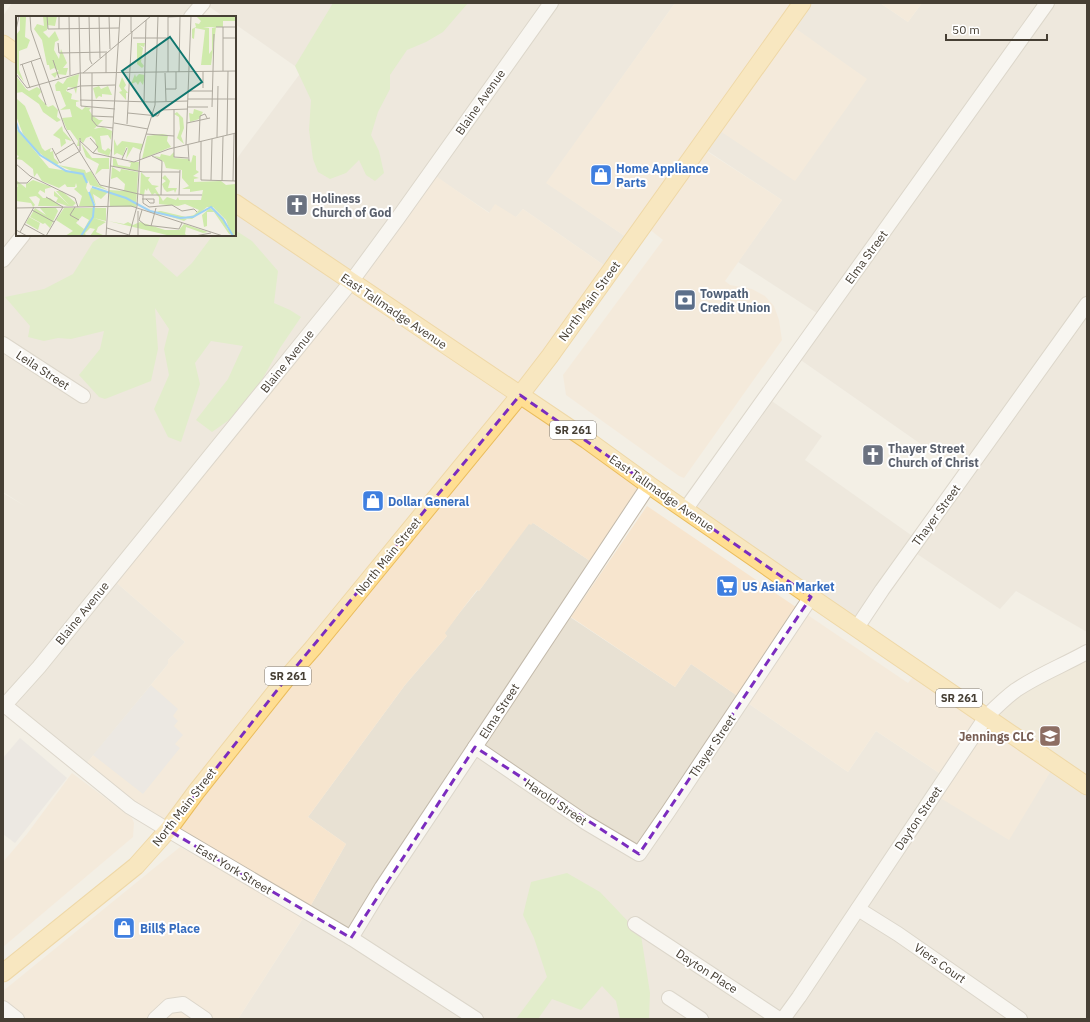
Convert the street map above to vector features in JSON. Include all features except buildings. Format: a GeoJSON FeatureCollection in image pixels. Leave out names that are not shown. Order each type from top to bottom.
{"type":"FeatureCollection","features":[{"type":"Feature","properties":{"kind":"main road","name":"North Main Street"},"geometry":{"type":"LineString","coordinates":[[3,973],[136,866],[168,830],[196,792],[285,680],[313,648],[520,395],[550,356],[802,3]]}},
{"type":"Feature","properties":{"kind":"main road"},"geometry":{"type":"LineString","coordinates":[[3,44],[16,53]]}},
{"type":"Feature","properties":{"kind":"main road","name":"East Tallmadge Avenue"},"geometry":{"type":"LineString","coordinates":[[236,204],[587,440],[648,485],[811,598],[1087,786]]}},
{"type":"Feature","properties":{"kind":"street"},"geometry":{"type":"LineString","coordinates":[[192,16],[203,3]]}},
{"type":"Feature","properties":{"kind":"street","name":"Blaine Avenue"},"geometry":{"type":"LineString","coordinates":[[4,705],[39,667],[351,282],[551,3]]}},
{"type":"Feature","properties":{"kind":"street","name":"Elma Street"},"geometry":{"type":"LineString","coordinates":[[685,510],[1047,3]]}},
{"type":"Feature","properties":{"kind":"street"},"geometry":{"type":"LineString","coordinates":[[3,260],[22,236]]}},
{"type":"Feature","properties":{"kind":"street","name":"Thayer Street"},"geometry":{"type":"LineString","coordinates":[[856,629],[1087,304]]}},
{"type":"Feature","properties":{"kind":"street","name":"Leila Street"},"geometry":{"type":"LineString","coordinates":[[3,344],[82,396]]}},
{"type":"Feature","properties":{"kind":"street","name":"Elma Street"},"geometry":{"type":"LineString","coordinates":[[351,938],[382,887],[648,485]]}},
{"type":"Feature","properties":{"kind":"street","name":"Thayer Street"},"geometry":{"type":"LineString","coordinates":[[638,854],[668,812],[811,598]]}},
{"type":"Feature","properties":{"kind":"street","name":"Dayton Street"},"geometry":{"type":"LineString","coordinates":[[785,1018],[986,717],[1015,691],[1064,663],[1087,652]]}},
{"type":"Feature","properties":{"kind":"street","name":"East York Street"},"geometry":{"type":"LineString","coordinates":[[4,705],[130,807],[351,938],[476,1019]]}},
{"type":"Feature","properties":{"kind":"street","name":"Harold Street"},"geometry":{"type":"LineString","coordinates":[[475,747],[585,822],[638,854]]}},
{"type":"Feature","properties":{"kind":"street","name":"Viers Court"},"geometry":{"type":"LineString","coordinates":[[858,908],[1020,1019]]}},
{"type":"Feature","properties":{"kind":"street","name":"Dayton Place"},"geometry":{"type":"LineString","coordinates":[[635,924],[785,1018]]}},
{"type":"Feature","properties":{"kind":"street"},"geometry":{"type":"LineString","coordinates":[[669,998],[701,1019]]}},
{"type":"Feature","properties":{"kind":"street"},"geometry":{"type":"LineString","coordinates":[[155,1019],[169,1006],[182,1004],[205,1019]]}},
{"type":"Feature","properties":{"kind":"street"},"geometry":{"type":"LineString","coordinates":[[3,1008],[17,1019]]}},
{"type":"Feature","properties":{"kind":"highlighted area"},"geometry":{"type":"Polygon","coordinates":[[[520,395],[811,597],[639,854],[475,747],[351,938],[168,830],[285,680],[520,395]]]}},
{"type":"Feature","properties":{"kind":"shaded area"},"geometry":{"type":"Polygon","coordinates":[[[12,3],[195,3],[185,16],[16,16],[16,44],[3,35],[3,16],[12,3]]]}},
{"type":"Feature","properties":{"kind":"shaded area"},"geometry":{"type":"Polygon","coordinates":[[[204,3],[675,3],[547,183],[632,241],[611,270],[523,209],[516,217],[490,213],[430,173],[111,578],[185,642],[168,660],[168,664],[82,769],[3,704],[3,493],[25,506],[3,492],[3,44],[16,53],[16,236],[236,236],[236,160],[302,71],[236,25],[236,16],[223,16],[204,3]]]}},
{"type":"Feature","properties":{"kind":"shaded area"},"geometry":{"type":"Polygon","coordinates":[[[675,3],[802,3],[788,23],[867,79],[795,181],[714,127],[700,147],[782,200],[725,281],[730,285],[752,289],[765,296],[774,306],[779,320],[782,340],[684,478],[679,476],[566,395],[563,375],[663,240],[644,225],[632,241],[546,183],[675,3]]]}},
{"type":"Feature","properties":{"kind":"shaded area"},"geometry":{"type":"Polygon","coordinates":[[[802,3],[880,3],[908,22],[922,3],[1087,3],[1087,632],[1016,591],[1000,609],[911,550],[856,629],[685,510],[766,397],[822,436],[805,460],[918,540],[965,475],[795,356],[823,317],[738,262],[782,200],[700,146],[802,3]]]}},
{"type":"Feature","properties":{"kind":"shaded area"},"geometry":{"type":"Polygon","coordinates":[[[880,3],[922,3],[908,22],[880,3]]]}},
{"type":"Feature","properties":{"kind":"shaded area"},"geometry":{"type":"Polygon","coordinates":[[[430,172],[489,213],[495,204],[516,217],[523,209],[611,270],[520,395],[649,485],[596,565],[533,523],[531,525],[529,524],[479,591],[477,590],[461,611],[445,633],[447,636],[405,685],[308,817],[346,844],[307,912],[82,769],[168,664],[168,660],[185,642],[111,578],[430,172]]]}},
{"type":"Feature","properties":{"kind":"shaded area"},"geometry":{"type":"Polygon","coordinates":[[[647,506],[908,683],[918,670],[1055,764],[1009,840],[934,794],[945,777],[876,731],[848,772],[691,664],[675,687],[571,617],[647,506]]]}},
{"type":"Feature","properties":{"kind":"shaded area"},"geometry":{"type":"Polygon","coordinates":[[[529,523],[533,523],[596,565],[564,613],[675,687],[691,664],[848,772],[876,731],[945,777],[1055,764],[1087,786],[1087,1019],[238,1019],[307,912],[346,844],[308,817],[405,685],[447,636],[444,633],[478,590],[479,591],[529,523]]]}},
{"type":"Feature","properties":{"kind":"shaded area","name":"Jennings CLC"},"geometry":{"type":"Polygon","coordinates":[[[1087,652],[1087,786],[986,717],[1087,652]]]}},
{"type":"Feature","properties":{"kind":"shaded area"},"geometry":{"type":"Polygon","coordinates":[[[151,685],[178,709],[173,716],[178,721],[174,726],[183,735],[175,744],[180,748],[143,794],[93,755],[151,685]]]}},
{"type":"Feature","properties":{"kind":"shaded area"},"geometry":{"type":"Polygon","coordinates":[[[20,738],[67,778],[15,843],[3,834],[3,758],[20,738]]]}},
{"type":"Feature","properties":{"kind":"shaded area"},"geometry":{"type":"Polygon","coordinates":[[[72,773],[132,818],[134,823],[133,837],[3,947],[3,862],[27,834],[72,773]]]}},
{"type":"Feature","properties":{"kind":"shaded area"},"geometry":{"type":"Polygon","coordinates":[[[180,847],[221,868],[303,918],[238,1019],[3,1019],[3,991],[180,847]]]}},
{"type":"Feature","properties":{"kind":"green space"},"geometry":{"type":"Polygon","coordinates":[[[333,3],[468,3],[443,32],[426,42],[407,50],[390,75],[390,89],[378,112],[371,135],[379,151],[384,173],[375,181],[366,175],[359,160],[346,173],[330,179],[318,172],[313,159],[309,130],[311,100],[295,66],[333,3]]]}},
{"type":"Feature","properties":{"kind":"green space"},"geometry":{"type":"Polygon","coordinates":[[[236,231],[252,241],[278,271],[274,303],[301,317],[280,348],[252,397],[229,420],[212,432],[196,420],[228,379],[243,346],[211,341],[195,363],[200,384],[181,442],[168,437],[154,409],[169,375],[164,349],[169,329],[155,308],[158,349],[151,381],[105,399],[99,397],[79,375],[100,349],[104,331],[71,339],[58,338],[44,341],[28,337],[30,326],[5,297],[44,289],[73,274],[93,242],[102,236],[161,236],[152,255],[177,277],[192,263],[212,236],[236,236],[236,231]]]}},
{"type":"Feature","properties":{"kind":"green space"},"geometry":{"type":"Polygon","coordinates":[[[567,873],[600,892],[641,935],[650,993],[649,1019],[620,1019],[616,1001],[602,986],[581,1010],[552,999],[538,1019],[516,1019],[547,977],[534,938],[523,915],[531,882],[567,873]]]}},
{"type":"Feature","properties":{"kind":"place","name":"Home Appliance Parts"},"geometry":{"type":"Point","coordinates":[601,175]}},
{"type":"Feature","properties":{"kind":"place","name":"Holiness Church of God"},"geometry":{"type":"Point","coordinates":[297,205]}},
{"type":"Feature","properties":{"kind":"place","name":"Towpath Credit Union"},"geometry":{"type":"Point","coordinates":[685,300]}},
{"type":"Feature","properties":{"kind":"place","name":"Thayer Street Church of Christ"},"geometry":{"type":"Point","coordinates":[873,455]}},
{"type":"Feature","properties":{"kind":"place","name":"Dollar General"},"geometry":{"type":"Point","coordinates":[373,501]}},
{"type":"Feature","properties":{"kind":"place","name":"US Asian Market"},"geometry":{"type":"Point","coordinates":[727,586]}},
{"type":"Feature","properties":{"kind":"place","name":"Jennings CLC"},"geometry":{"type":"Point","coordinates":[1050,736]}},
{"type":"Feature","properties":{"kind":"place","name":"Bill$ Place"},"geometry":{"type":"Point","coordinates":[124,928]}}]}
